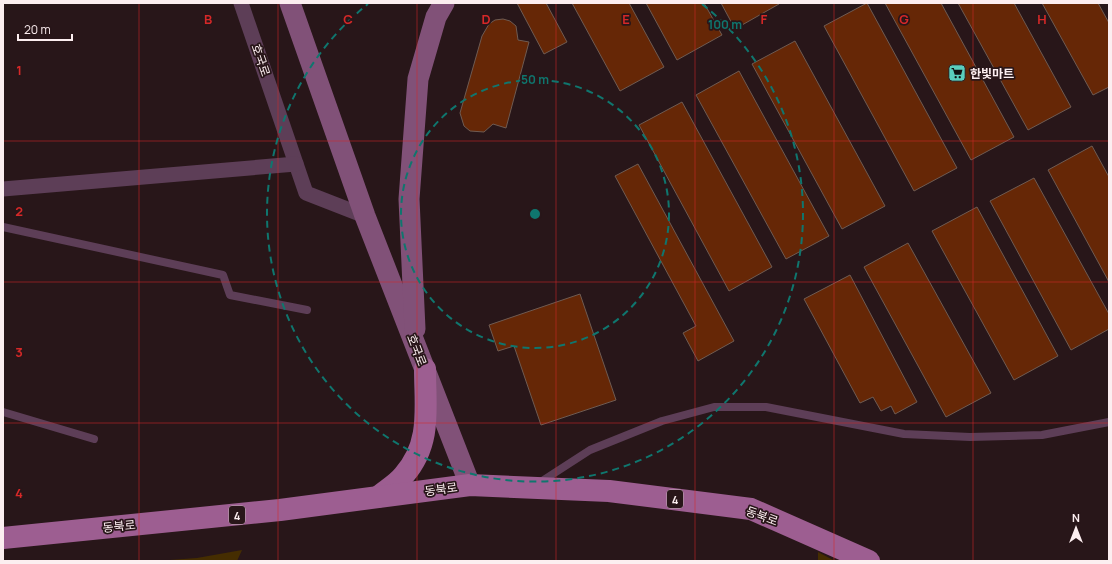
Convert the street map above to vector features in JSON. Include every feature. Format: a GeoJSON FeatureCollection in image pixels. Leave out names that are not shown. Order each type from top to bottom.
{"type":"FeatureCollection","features":[{"type":"Feature","properties":{"kind":"main road","name":"호국로"},"geometry":{"type":"LineString","coordinates":[[290,3],[365,216],[470,485]]}},
{"type":"Feature","properties":{"kind":"main road"},"geometry":{"type":"LineString","coordinates":[[416,348],[409,199],[418,79],[436,17],[444,3]]}},
{"type":"Feature","properties":{"kind":"main road"},"geometry":{"type":"LineString","coordinates":[[378,497],[404,476],[419,453],[426,433],[425,369]]}},
{"type":"Feature","properties":{"kind":"main road","name":"동북로"},"geometry":{"type":"LineString","coordinates":[[3,538],[280,510],[470,485],[610,491],[751,509],[869,561]]}},
{"type":"Feature","properties":{"kind":"street","name":"호국로"},"geometry":{"type":"LineString","coordinates":[[241,3],[306,193],[365,216]]}},
{"type":"Feature","properties":{"kind":"street"},"geometry":{"type":"LineString","coordinates":[[3,189],[296,164]]}},
{"type":"Feature","properties":{"kind":"lane"},"geometry":{"type":"LineString","coordinates":[[3,227],[223,275],[230,295],[307,310]]}},
{"type":"Feature","properties":{"kind":"lane"},"geometry":{"type":"LineString","coordinates":[[532,487],[590,450],[662,421],[714,407],[766,407],[904,434],[970,437],[1042,435],[1109,422]]}},
{"type":"Feature","properties":{"kind":"lane"},"geometry":{"type":"LineString","coordinates":[[3,412],[94,439]]}},
{"type":"Feature","properties":{"kind":"shaded area"},"geometry":{"type":"Polygon","coordinates":[[[242,550],[237,561],[156,561],[197,558],[242,550]]]}},
{"type":"Feature","properties":{"kind":"shaded area"},"geometry":{"type":"Polygon","coordinates":[[[818,552],[835,561],[818,561],[818,552]]]}},
{"type":"Feature","properties":{"kind":"building"},"geometry":{"type":"Polygon","coordinates":[[[517,3],[546,3],[567,42],[544,54],[517,3]]]}},
{"type":"Feature","properties":{"kind":"building"},"geometry":{"type":"Polygon","coordinates":[[[572,3],[629,3],[664,67],[620,91],[572,3]]]}},
{"type":"Feature","properties":{"kind":"building"},"geometry":{"type":"Polygon","coordinates":[[[646,3],[704,3],[722,35],[677,60],[646,3]]]}},
{"type":"Feature","properties":{"kind":"building"},"geometry":{"type":"Polygon","coordinates":[[[721,3],[778,3],[779,4],[735,29],[721,3]]]}},
{"type":"Feature","properties":{"kind":"building"},"geometry":{"type":"Polygon","coordinates":[[[867,3],[957,168],[914,191],[824,26],[867,3]]]}},
{"type":"Feature","properties":{"kind":"building"},"geometry":{"type":"Polygon","coordinates":[[[885,3],[941,3],[1014,137],[971,160],[885,3]]]}},
{"type":"Feature","properties":{"kind":"building"},"geometry":{"type":"Polygon","coordinates":[[[958,3],[1014,3],[1071,107],[1028,130],[958,3]]]}},
{"type":"Feature","properties":{"kind":"building"},"geometry":{"type":"Polygon","coordinates":[[[1042,3],[1098,3],[1109,23],[1109,87],[1093,95],[1042,3]]]}},
{"type":"Feature","properties":{"kind":"building"},"geometry":{"type":"Polygon","coordinates":[[[503,19],[510,21],[516,26],[518,40],[529,42],[506,128],[493,124],[484,132],[470,131],[464,126],[460,113],[482,36],[489,24],[495,20],[503,19]]]}},
{"type":"Feature","properties":{"kind":"building"},"geometry":{"type":"Polygon","coordinates":[[[795,41],[885,206],[842,229],[752,64],[795,41]]]}},
{"type":"Feature","properties":{"kind":"building"},"geometry":{"type":"Polygon","coordinates":[[[739,71],[829,236],[786,259],[696,95],[739,71]]]}},
{"type":"Feature","properties":{"kind":"building"},"geometry":{"type":"Polygon","coordinates":[[[682,102],[772,267],[729,291],[639,125],[682,102]]]}},
{"type":"Feature","properties":{"kind":"building"},"geometry":{"type":"Polygon","coordinates":[[[1092,146],[1109,177],[1109,282],[1048,170],[1092,146]]]}},
{"type":"Feature","properties":{"kind":"building"},"geometry":{"type":"Polygon","coordinates":[[[638,164],[734,341],[698,361],[683,333],[696,326],[615,176],[638,164]]]}},
{"type":"Feature","properties":{"kind":"building"},"geometry":{"type":"Polygon","coordinates":[[[1034,178],[1109,314],[1109,329],[1071,350],[990,201],[1034,178]]]}},
{"type":"Feature","properties":{"kind":"building"},"geometry":{"type":"Polygon","coordinates":[[[977,207],[1058,356],[1014,380],[932,231],[977,207]]]}},
{"type":"Feature","properties":{"kind":"building"},"geometry":{"type":"Polygon","coordinates":[[[908,243],[991,393],[946,417],[864,267],[908,243]]]}},
{"type":"Feature","properties":{"kind":"building"},"geometry":{"type":"Polygon","coordinates":[[[850,275],[917,402],[895,414],[891,406],[881,411],[873,397],[860,403],[804,299],[850,275]]]}},
{"type":"Feature","properties":{"kind":"building"},"geometry":{"type":"Polygon","coordinates":[[[580,294],[616,400],[541,425],[514,346],[498,351],[489,325],[580,294]]]}},
{"type":"Feature","properties":{"kind":"place","name":"한빛마트"},"geometry":{"type":"Point","coordinates":[957,73]}}]}
